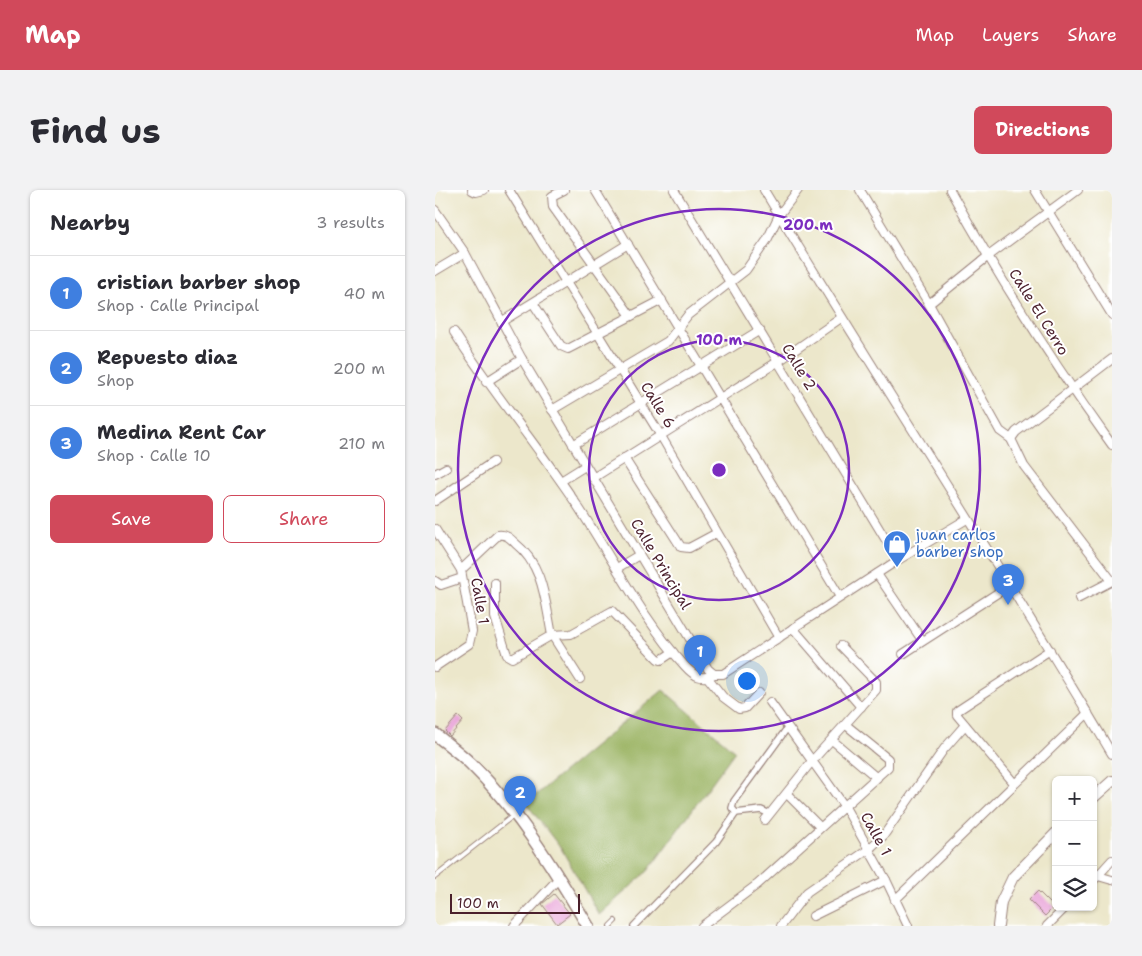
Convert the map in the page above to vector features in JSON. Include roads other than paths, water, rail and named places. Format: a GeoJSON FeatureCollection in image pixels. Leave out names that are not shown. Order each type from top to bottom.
{"type":"FeatureCollection","features":[{"type":"Feature","properties":{"kind":"main road"},"geometry":{"type":"LineString","coordinates":[[435,734],[470,762],[515,815],[559,878],[588,926]]}},
{"type":"Feature","properties":{"kind":"street"},"geometry":{"type":"LineString","coordinates":[[472,190],[476,192],[484,190]]}},
{"type":"Feature","properties":{"kind":"street","name":"Calle 6"},"geometry":{"type":"LineString","coordinates":[[509,190],[661,436],[779,638]]}},
{"type":"Feature","properties":{"kind":"street"},"geometry":{"type":"LineString","coordinates":[[563,190],[552,196],[553,207],[631,316]]}},
{"type":"Feature","properties":{"kind":"street"},"geometry":{"type":"LineString","coordinates":[[595,190],[840,597]]}},
{"type":"Feature","properties":{"kind":"street","name":"Calle 2"},"geometry":{"type":"LineString","coordinates":[[674,190],[731,281],[898,560]]}},
{"type":"Feature","properties":{"kind":"street"},"geometry":{"type":"LineString","coordinates":[[764,190],[841,318],[1050,650],[1112,754]]}},
{"type":"Feature","properties":{"kind":"street"},"geometry":{"type":"LineString","coordinates":[[552,410],[668,341],[688,315],[746,270],[757,256],[779,215],[798,190]]}},
{"type":"Feature","properties":{"kind":"street"},"geometry":{"type":"LineString","coordinates":[[860,190],[929,304],[1001,431],[1011,439],[1024,466],[1112,581],[1079,598]]}},
{"type":"Feature","properties":{"kind":"street","name":"Calle El Cerro"},"geometry":{"type":"LineString","coordinates":[[950,190],[987,257],[1071,388],[1112,445]]}},
{"type":"Feature","properties":{"kind":"street"},"geometry":{"type":"LineString","coordinates":[[1035,190],[1112,315]]}},
{"type":"Feature","properties":{"kind":"street"},"geometry":{"type":"LineString","coordinates":[[929,304],[987,257],[1078,190]]}},
{"type":"Feature","properties":{"kind":"street","name":"Calle Principal"},"geometry":{"type":"LineString","coordinates":[[435,210],[465,253],[522,359],[723,697],[739,709],[745,708],[759,693]]}},
{"type":"Feature","properties":{"kind":"street"},"geometry":{"type":"LineString","coordinates":[[501,322],[628,244]]}},
{"type":"Feature","properties":{"kind":"street"},"geometry":{"type":"LineString","coordinates":[[435,271],[465,253]]}},
{"type":"Feature","properties":{"kind":"street"},"geometry":{"type":"LineString","coordinates":[[533,303],[564,348],[575,346],[662,300]]}},
{"type":"Feature","properties":{"kind":"street"},"geometry":{"type":"LineString","coordinates":[[593,478],[779,361],[841,318]]}},
{"type":"Feature","properties":{"kind":"street"},"geometry":{"type":"LineString","coordinates":[[573,445],[760,330]]}},
{"type":"Feature","properties":{"kind":"street"},"geometry":{"type":"LineString","coordinates":[[454,332],[486,382],[561,481],[673,652],[693,673],[701,678],[723,674],[898,560],[967,519]]}},
{"type":"Feature","properties":{"kind":"street"},"geometry":{"type":"LineString","coordinates":[[486,382],[522,359]]}},
{"type":"Feature","properties":{"kind":"street"},"geometry":{"type":"LineString","coordinates":[[1011,439],[1016,432],[1071,388],[1112,359]]}},
{"type":"Feature","properties":{"kind":"street"},"geometry":{"type":"LineString","coordinates":[[624,458],[681,547],[689,548],[717,533]]}},
{"type":"Feature","properties":{"kind":"street"},"geometry":{"type":"LineString","coordinates":[[435,500],[493,462]]}},
{"type":"Feature","properties":{"kind":"street"},"geometry":{"type":"LineString","coordinates":[[561,481],[585,466]]}},
{"type":"Feature","properties":{"kind":"street"},"geometry":{"type":"LineString","coordinates":[[435,474],[446,468]]}},
{"type":"Feature","properties":{"kind":"street","name":"Calle 1"},"geometry":{"type":"LineString","coordinates":[[435,529],[461,574],[472,638],[469,644],[435,667]]}},
{"type":"Feature","properties":{"kind":"street"},"geometry":{"type":"LineString","coordinates":[[435,580],[441,585],[461,574],[498,535],[507,536],[528,554],[539,574],[552,635],[580,679]]}},
{"type":"Feature","properties":{"kind":"street"},"geometry":{"type":"LineString","coordinates":[[617,568],[639,555]]}},
{"type":"Feature","properties":{"kind":"street"},"geometry":{"type":"LineString","coordinates":[[877,574],[922,640]]}},
{"type":"Feature","properties":{"kind":"street"},"geometry":{"type":"LineString","coordinates":[[495,583],[495,617],[509,658],[552,635],[571,634],[612,611],[658,659],[661,660],[673,652]]}},
{"type":"Feature","properties":{"kind":"street"},"geometry":{"type":"LineString","coordinates":[[903,654],[922,640],[1010,586]]}},
{"type":"Feature","properties":{"kind":"street"},"geometry":{"type":"LineString","coordinates":[[793,628],[861,707]]}},
{"type":"Feature","properties":{"kind":"street"},"geometry":{"type":"LineString","coordinates":[[633,926],[710,848],[736,813],[761,810],[768,817],[811,761],[846,725],[876,690],[876,682],[841,646]]}},
{"type":"Feature","properties":{"kind":"street"},"geometry":{"type":"LineString","coordinates":[[1013,783],[957,715],[957,711],[1050,650]]}},
{"type":"Feature","properties":{"kind":"street","name":"Calle 1"},"geometry":{"type":"LineString","coordinates":[[770,702],[845,807],[887,880],[906,925]]}},
{"type":"Feature","properties":{"kind":"street"},"geometry":{"type":"LineString","coordinates":[[895,900],[1013,783],[1088,713]]}},
{"type":"Feature","properties":{"kind":"street"},"geometry":{"type":"LineString","coordinates":[[702,926],[758,884],[888,767],[889,760],[846,725]]}},
{"type":"Feature","properties":{"kind":"street"},"geometry":{"type":"LineString","coordinates":[[781,926],[807,892],[869,848],[884,835],[944,749],[965,725]]}},
{"type":"Feature","properties":{"kind":"street"},"geometry":{"type":"LineString","coordinates":[[736,813],[732,808],[734,801],[788,727]]}},
{"type":"Feature","properties":{"kind":"street"},"geometry":{"type":"LineString","coordinates":[[832,740],[877,778]]}},
{"type":"Feature","properties":{"kind":"street"},"geometry":{"type":"LineString","coordinates":[[1097,794],[1112,781]]}},
{"type":"Feature","properties":{"kind":"street"},"geometry":{"type":"LineString","coordinates":[[787,794],[820,827]]}},
{"type":"Feature","properties":{"kind":"street"},"geometry":{"type":"LineString","coordinates":[[998,926],[1001,902],[1013,877],[1052,837]]}},
{"type":"Feature","properties":{"kind":"street"},"geometry":{"type":"LineString","coordinates":[[1097,878],[1112,860]]}},
{"type":"Feature","properties":{"kind":"street"},"geometry":{"type":"LineString","coordinates":[[514,926],[559,878]]}},
{"type":"Feature","properties":{"kind":"street"},"geometry":{"type":"LineString","coordinates":[[1097,879],[1112,880]]}},
{"type":"Feature","properties":{"kind":"street"},"geometry":{"type":"LineString","coordinates":[[813,916],[887,880]]}},
{"type":"Feature","properties":{"kind":"street"},"geometry":{"type":"LineString","coordinates":[[1047,926],[1062,911]]}},
{"type":"Feature","properties":{"kind":"lane"},"geometry":{"type":"LineString","coordinates":[[435,877],[515,815]]}},
{"type":"Feature","properties":{"kind":"lane"},"geometry":{"type":"LineString","coordinates":[[610,926],[615,921]]}},
{"type":"Feature","properties":{"kind":"place","name":"juan carlos barber shop"},"geometry":{"type":"Point","coordinates":[897,568]}},
{"type":"Feature","properties":{"kind":"place","name":"Medina Rent Car"},"geometry":{"type":"Point","coordinates":[1008,605]}},
{"type":"Feature","properties":{"kind":"place","name":"cristian barber shop"},"geometry":{"type":"Point","coordinates":[700,676]}},
{"type":"Feature","properties":{"kind":"place","name":"Repuesto diaz"},"geometry":{"type":"Point","coordinates":[520,817]}}]}
